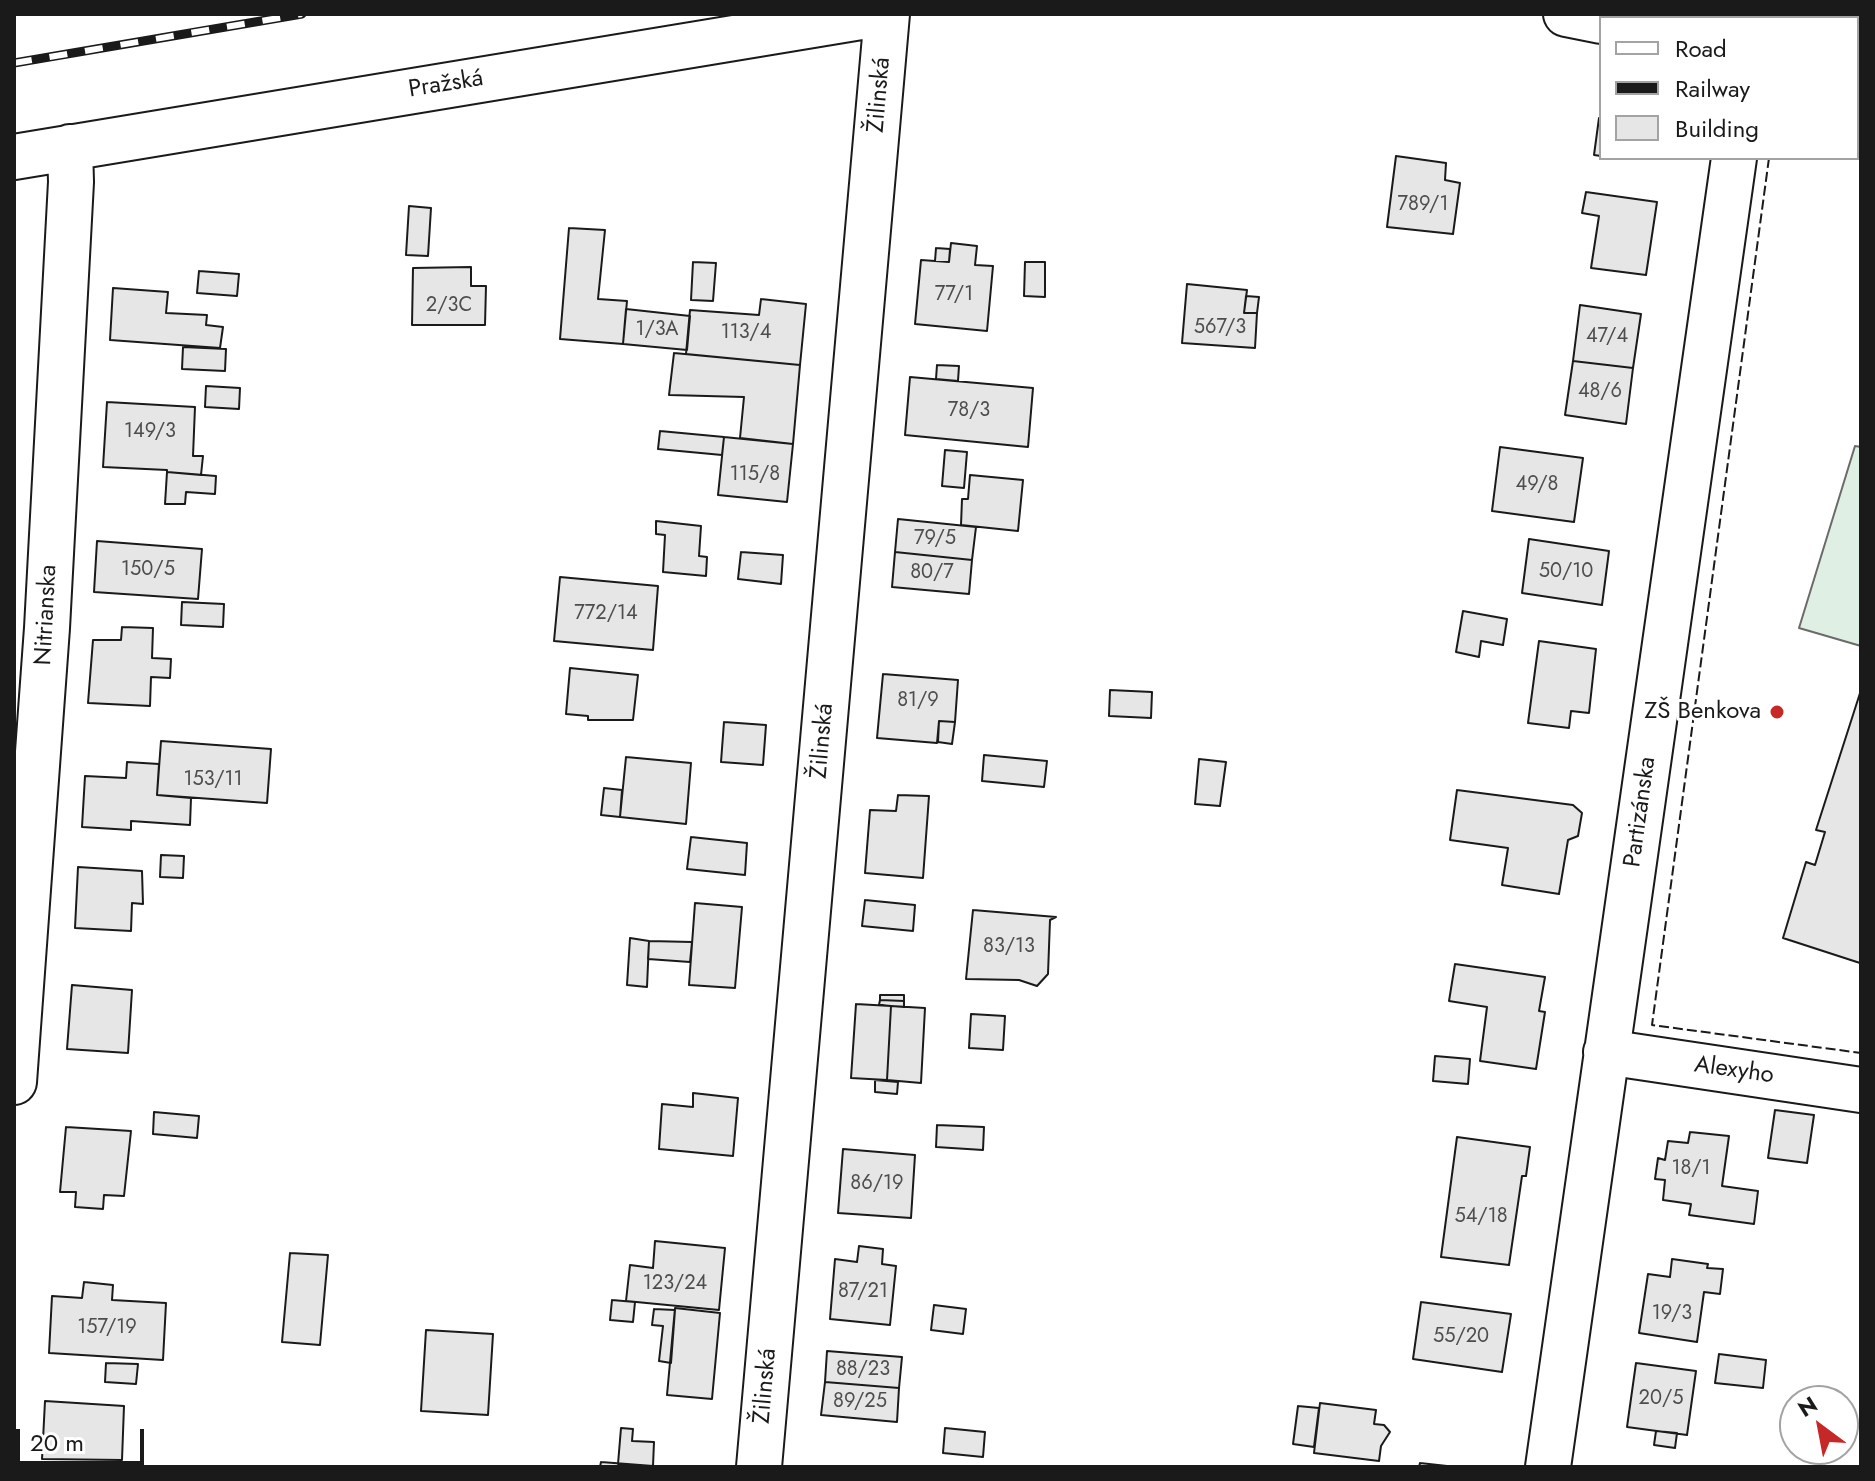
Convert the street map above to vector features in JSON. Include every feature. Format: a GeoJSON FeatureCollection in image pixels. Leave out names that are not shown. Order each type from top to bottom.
{"type":"FeatureCollection","features":[{"type":"Feature","properties":{"kind":"street","name":"Pražská"},"geometry":{"type":"LineString","coordinates":[[14,157],[879,14]]}},
{"type":"Feature","properties":{"kind":"street","name":"Žilinská"},"geometry":{"type":"LineString","coordinates":[[759,1467],[887,14]]}},
{"type":"Feature","properties":{"kind":"street"},"geometry":{"type":"LineString","coordinates":[[1566,14],[1599,21]]}},
{"type":"Feature","properties":{"kind":"street","name":"Nitrianska"},"geometry":{"type":"LineString","coordinates":[[14,1082],[48,612],[71,182],[70,147]]}},
{"type":"Feature","properties":{"kind":"street","name":"Partizánska"},"geometry":{"type":"LineString","coordinates":[[1548,1467],[1734,160]]}},
{"type":"Feature","properties":{"kind":"street","name":"Alexyho"},"geometry":{"type":"LineString","coordinates":[[1606,1052],[1861,1090]]}},
{"type":"Feature","properties":{"kind":"green space"},"geometry":{"type":"Polygon","coordinates":[[[1855,446],[1861,447],[1861,646],[1799,628],[1855,446]]]}},
{"type":"Feature","properties":{"kind":"building"},"geometry":{"type":"Polygon","coordinates":[[[1599,118],[1599,156],[1594,155],[1599,118]]]}},
{"type":"Feature","properties":{"kind":"building"},"geometry":{"type":"Polygon","coordinates":[[[1396,156],[1446,163],[1445,180],[1460,183],[1453,234],[1387,227],[1396,156]]]}},
{"type":"Feature","properties":{"kind":"building"},"geometry":{"type":"Polygon","coordinates":[[[1586,192],[1657,202],[1646,275],[1591,268],[1599,216],[1582,213],[1586,192]]]}},
{"type":"Feature","properties":{"kind":"building"},"geometry":{"type":"Polygon","coordinates":[[[409,206],[431,208],[428,256],[406,255],[409,206]]]}},
{"type":"Feature","properties":{"kind":"building"},"geometry":{"type":"Polygon","coordinates":[[[569,228],[605,230],[598,299],[627,301],[623,344],[560,339],[569,228]]]}},
{"type":"Feature","properties":{"kind":"building"},"geometry":{"type":"Polygon","coordinates":[[[951,243],[977,246],[975,265],[993,266],[987,331],[915,324],[921,260],[949,262],[951,243]]]}},
{"type":"Feature","properties":{"kind":"building"},"geometry":{"type":"Polygon","coordinates":[[[936,248],[950,249],[949,262],[935,261],[936,248]]]}},
{"type":"Feature","properties":{"kind":"building"},"geometry":{"type":"Polygon","coordinates":[[[693,262],[716,263],[713,301],[691,300],[693,262]]]}},
{"type":"Feature","properties":{"kind":"building"},"geometry":{"type":"Polygon","coordinates":[[[1025,262],[1045,262],[1045,297],[1024,296],[1025,262]]]}},
{"type":"Feature","properties":{"kind":"building"},"geometry":{"type":"Polygon","coordinates":[[[471,267],[471,286],[486,286],[485,325],[412,325],[413,268],[471,267]]]}},
{"type":"Feature","properties":{"kind":"building"},"geometry":{"type":"Polygon","coordinates":[[[199,271],[239,274],[237,296],[197,293],[199,271]]]}},
{"type":"Feature","properties":{"kind":"building"},"geometry":{"type":"Polygon","coordinates":[[[1187,284],[1247,290],[1244,313],[1257,313],[1255,348],[1182,343],[1187,284]]]}},
{"type":"Feature","properties":{"kind":"building"},"geometry":{"type":"Polygon","coordinates":[[[113,288],[168,292],[166,313],[207,315],[206,325],[223,327],[220,348],[110,340],[113,288]]]}},
{"type":"Feature","properties":{"kind":"building"},"geometry":{"type":"Polygon","coordinates":[[[1246,296],[1259,297],[1257,313],[1244,313],[1246,296]]]}},
{"type":"Feature","properties":{"kind":"building"},"geometry":{"type":"Polygon","coordinates":[[[761,299],[806,304],[800,365],[686,354],[690,310],[759,315],[761,299]]]}},
{"type":"Feature","properties":{"kind":"building"},"geometry":{"type":"Polygon","coordinates":[[[1580,305],[1641,314],[1633,368],[1573,361],[1580,305]]]}},
{"type":"Feature","properties":{"kind":"building"},"geometry":{"type":"Polygon","coordinates":[[[626,309],[690,316],[687,350],[623,344],[626,309]]]}},
{"type":"Feature","properties":{"kind":"building"},"geometry":{"type":"Polygon","coordinates":[[[183,347],[226,349],[225,371],[182,369],[183,347]]]}},
{"type":"Feature","properties":{"kind":"building"},"geometry":{"type":"Polygon","coordinates":[[[674,353],[800,365],[793,444],[740,438],[744,397],[669,395],[674,353]]]}},
{"type":"Feature","properties":{"kind":"building"},"geometry":{"type":"Polygon","coordinates":[[[1573,361],[1633,368],[1626,424],[1565,415],[1573,361]]]}},
{"type":"Feature","properties":{"kind":"building"},"geometry":{"type":"Polygon","coordinates":[[[937,365],[959,366],[958,381],[936,379],[937,365]]]}},
{"type":"Feature","properties":{"kind":"building"},"geometry":{"type":"Polygon","coordinates":[[[910,377],[1033,388],[1028,447],[905,435],[910,377]]]}},
{"type":"Feature","properties":{"kind":"building"},"geometry":{"type":"Polygon","coordinates":[[[206,386],[240,388],[239,409],[205,407],[206,386]]]}},
{"type":"Feature","properties":{"kind":"building"},"geometry":{"type":"Polygon","coordinates":[[[107,402],[195,407],[193,456],[203,456],[201,475],[103,467],[107,402]]]}},
{"type":"Feature","properties":{"kind":"building"},"geometry":{"type":"Polygon","coordinates":[[[660,431],[724,437],[722,455],[658,449],[660,431]]]}},
{"type":"Feature","properties":{"kind":"building"},"geometry":{"type":"Polygon","coordinates":[[[724,437],[793,444],[787,502],[718,495],[724,437]]]}},
{"type":"Feature","properties":{"kind":"building"},"geometry":{"type":"Polygon","coordinates":[[[1500,447],[1583,458],[1574,522],[1492,511],[1500,447]]]}},
{"type":"Feature","properties":{"kind":"building"},"geometry":{"type":"Polygon","coordinates":[[[945,450],[967,452],[964,488],[942,486],[945,450]]]}},
{"type":"Feature","properties":{"kind":"building"},"geometry":{"type":"Polygon","coordinates":[[[167,472],[216,476],[215,494],[186,492],[185,504],[165,504],[167,472]]]}},
{"type":"Feature","properties":{"kind":"building"},"geometry":{"type":"Polygon","coordinates":[[[970,475],[1023,480],[1018,531],[961,525],[962,499],[968,499],[970,475]]]}},
{"type":"Feature","properties":{"kind":"building"},"geometry":{"type":"Polygon","coordinates":[[[898,519],[976,527],[972,560],[895,552],[898,519]]]}},
{"type":"Feature","properties":{"kind":"building"},"geometry":{"type":"Polygon","coordinates":[[[656,521],[701,526],[699,556],[707,557],[706,576],[663,572],[665,535],[656,534],[656,521]]]}},
{"type":"Feature","properties":{"kind":"building"},"geometry":{"type":"Polygon","coordinates":[[[1529,539],[1609,551],[1602,605],[1522,593],[1529,539]]]}},
{"type":"Feature","properties":{"kind":"building"},"geometry":{"type":"Polygon","coordinates":[[[97,541],[202,549],[198,599],[94,592],[97,541]]]}},
{"type":"Feature","properties":{"kind":"building"},"geometry":{"type":"Polygon","coordinates":[[[741,552],[783,555],[781,584],[738,579],[741,552]]]}},
{"type":"Feature","properties":{"kind":"building"},"geometry":{"type":"Polygon","coordinates":[[[895,552],[972,560],[969,594],[892,587],[895,552]]]}},
{"type":"Feature","properties":{"kind":"building"},"geometry":{"type":"Polygon","coordinates":[[[560,577],[658,586],[653,650],[554,641],[560,577]]]}},
{"type":"Feature","properties":{"kind":"building"},"geometry":{"type":"Polygon","coordinates":[[[182,602],[224,604],[223,627],[181,625],[182,602]]]}},
{"type":"Feature","properties":{"kind":"building"},"geometry":{"type":"Polygon","coordinates":[[[1463,611],[1507,619],[1503,645],[1481,641],[1479,657],[1456,652],[1463,611]]]}},
{"type":"Feature","properties":{"kind":"building"},"geometry":{"type":"Polygon","coordinates":[[[122,627],[153,628],[152,658],[171,659],[170,678],[151,677],[150,706],[88,703],[93,640],[121,640],[122,627]]]}},
{"type":"Feature","properties":{"kind":"building"},"geometry":{"type":"Polygon","coordinates":[[[1539,641],[1596,649],[1589,713],[1571,711],[1569,728],[1528,723],[1539,641]]]}},
{"type":"Feature","properties":{"kind":"building"},"geometry":{"type":"Polygon","coordinates":[[[570,668],[638,675],[633,720],[588,720],[588,716],[566,714],[570,668]]]}},
{"type":"Feature","properties":{"kind":"building"},"geometry":{"type":"Polygon","coordinates":[[[883,674],[958,680],[955,722],[939,721],[937,743],[877,738],[883,674]]]}},
{"type":"Feature","properties":{"kind":"building"},"geometry":{"type":"Polygon","coordinates":[[[1110,690],[1152,692],[1151,718],[1109,716],[1110,690]]]}},
{"type":"Feature","properties":{"kind":"building"},"geometry":{"type":"Polygon","coordinates":[[[1861,690],[1860,963],[1783,938],[1806,862],[1815,865],[1825,832],[1816,830],[1861,690]]]}},
{"type":"Feature","properties":{"kind":"building"},"geometry":{"type":"Polygon","coordinates":[[[939,721],[955,722],[952,744],[938,742],[939,721]]]}},
{"type":"Feature","properties":{"kind":"building"},"geometry":{"type":"Polygon","coordinates":[[[724,722],[766,725],[763,765],[721,762],[724,722]]]}},
{"type":"Feature","properties":{"kind":"building"},"geometry":{"type":"Polygon","coordinates":[[[161,741],[271,749],[267,803],[157,795],[161,741]]]}},
{"type":"Feature","properties":{"kind":"building"},"geometry":{"type":"Polygon","coordinates":[[[984,755],[1047,761],[1044,787],[982,781],[984,755]]]}},
{"type":"Feature","properties":{"kind":"building"},"geometry":{"type":"Polygon","coordinates":[[[626,757],[691,763],[686,824],[620,817],[626,757]]]}},
{"type":"Feature","properties":{"kind":"building"},"geometry":{"type":"Polygon","coordinates":[[[1199,759],[1226,762],[1220,806],[1195,804],[1199,759]]]}},
{"type":"Feature","properties":{"kind":"building"},"geometry":{"type":"Polygon","coordinates":[[[127,762],[159,764],[157,795],[191,798],[190,825],[131,821],[131,830],[82,827],[85,776],[126,778],[127,762]]]}},
{"type":"Feature","properties":{"kind":"building"},"geometry":{"type":"Polygon","coordinates":[[[604,788],[622,790],[620,817],[601,815],[604,788]]]}},
{"type":"Feature","properties":{"kind":"building"},"geometry":{"type":"Polygon","coordinates":[[[1457,790],[1573,805],[1582,813],[1578,836],[1568,840],[1559,894],[1502,885],[1508,848],[1450,840],[1457,790]]]}},
{"type":"Feature","properties":{"kind":"building"},"geometry":{"type":"Polygon","coordinates":[[[898,795],[929,796],[923,878],[865,873],[870,810],[896,811],[898,795]]]}},
{"type":"Feature","properties":{"kind":"building"},"geometry":{"type":"Polygon","coordinates":[[[691,837],[747,843],[745,875],[687,869],[691,837]]]}},
{"type":"Feature","properties":{"kind":"building"},"geometry":{"type":"Polygon","coordinates":[[[161,855],[184,856],[183,878],[160,877],[161,855]]]}},
{"type":"Feature","properties":{"kind":"building"},"geometry":{"type":"Polygon","coordinates":[[[78,867],[142,871],[143,904],[132,903],[131,931],[75,928],[78,867]]]}},
{"type":"Feature","properties":{"kind":"building"},"geometry":{"type":"Polygon","coordinates":[[[865,900],[915,905],[913,931],[862,926],[865,900]]]}},
{"type":"Feature","properties":{"kind":"building"},"geometry":{"type":"Polygon","coordinates":[[[695,903],[742,907],[735,988],[689,985],[695,903]]]}},
{"type":"Feature","properties":{"kind":"building"},"geometry":{"type":"Polygon","coordinates":[[[973,910],[1056,917],[1050,920],[1048,974],[1037,986],[1019,980],[966,979],[973,910]]]}},
{"type":"Feature","properties":{"kind":"building"},"geometry":{"type":"Polygon","coordinates":[[[630,938],[649,941],[647,987],[627,985],[630,938]]]}},
{"type":"Feature","properties":{"kind":"building"},"geometry":{"type":"Polygon","coordinates":[[[649,941],[692,942],[690,962],[648,959],[649,941]]]}},
{"type":"Feature","properties":{"kind":"building"},"geometry":{"type":"Polygon","coordinates":[[[1455,964],[1545,977],[1539,1011],[1545,1012],[1536,1069],[1480,1061],[1487,1007],[1449,1001],[1455,964]]]}},
{"type":"Feature","properties":{"kind":"building"},"geometry":{"type":"Polygon","coordinates":[[[72,985],[132,990],[128,1053],[67,1049],[72,985]]]}},
{"type":"Feature","properties":{"kind":"building"},"geometry":{"type":"Polygon","coordinates":[[[880,995],[904,995],[904,1001],[880,1000],[880,995]]]}},
{"type":"Feature","properties":{"kind":"building"},"geometry":{"type":"Polygon","coordinates":[[[880,1000],[904,1001],[904,1007],[879,1005],[880,1000]]]}},
{"type":"Feature","properties":{"kind":"building"},"geometry":{"type":"Polygon","coordinates":[[[856,1004],[891,1006],[887,1080],[851,1078],[856,1004]]]}},
{"type":"Feature","properties":{"kind":"building"},"geometry":{"type":"Polygon","coordinates":[[[891,1006],[925,1008],[921,1083],[887,1080],[891,1006]]]}},
{"type":"Feature","properties":{"kind":"building"},"geometry":{"type":"Polygon","coordinates":[[[971,1014],[1005,1016],[1003,1050],[969,1048],[971,1014]]]}},
{"type":"Feature","properties":{"kind":"building"},"geometry":{"type":"Polygon","coordinates":[[[1435,1056],[1470,1059],[1468,1084],[1433,1081],[1435,1056]]]}},
{"type":"Feature","properties":{"kind":"building"},"geometry":{"type":"Polygon","coordinates":[[[875,1080],[898,1082],[897,1094],[875,1092],[875,1080]]]}},
{"type":"Feature","properties":{"kind":"building"},"geometry":{"type":"Polygon","coordinates":[[[693,1093],[738,1098],[733,1156],[659,1149],[662,1104],[693,1107],[693,1093]]]}},
{"type":"Feature","properties":{"kind":"building"},"geometry":{"type":"Polygon","coordinates":[[[1775,1110],[1814,1115],[1807,1163],[1768,1158],[1775,1110]]]}},
{"type":"Feature","properties":{"kind":"building"},"geometry":{"type":"Polygon","coordinates":[[[154,1112],[199,1116],[197,1138],[153,1134],[154,1112]]]}},
{"type":"Feature","properties":{"kind":"building"},"geometry":{"type":"Polygon","coordinates":[[[937,1125],[984,1127],[983,1150],[936,1147],[937,1125]]]}},
{"type":"Feature","properties":{"kind":"building"},"geometry":{"type":"Polygon","coordinates":[[[66,1127],[131,1131],[124,1196],[104,1195],[103,1209],[75,1207],[76,1192],[60,1192],[66,1127]]]}},
{"type":"Feature","properties":{"kind":"building"},"geometry":{"type":"Polygon","coordinates":[[[1690,1132],[1729,1136],[1722,1186],[1758,1191],[1754,1224],[1689,1215],[1691,1204],[1663,1200],[1665,1180],[1655,1179],[1658,1158],[1665,1160],[1668,1141],[1688,1143],[1690,1132]]]}},
{"type":"Feature","properties":{"kind":"building"},"geometry":{"type":"Polygon","coordinates":[[[1457,1137],[1530,1147],[1526,1176],[1522,1176],[1509,1265],[1441,1257],[1457,1137]]]}},
{"type":"Feature","properties":{"kind":"building"},"geometry":{"type":"Polygon","coordinates":[[[843,1149],[915,1155],[911,1218],[838,1213],[843,1149]]]}},
{"type":"Feature","properties":{"kind":"building"},"geometry":{"type":"Polygon","coordinates":[[[655,1241],[725,1248],[719,1310],[626,1301],[630,1265],[653,1268],[655,1241]]]}},
{"type":"Feature","properties":{"kind":"building"},"geometry":{"type":"Polygon","coordinates":[[[859,1246],[883,1249],[882,1264],[896,1266],[890,1325],[830,1319],[835,1259],[857,1262],[859,1246]]]}},
{"type":"Feature","properties":{"kind":"building"},"geometry":{"type":"Polygon","coordinates":[[[290,1253],[328,1255],[320,1345],[282,1342],[290,1253]]]}},
{"type":"Feature","properties":{"kind":"building"},"geometry":{"type":"Polygon","coordinates":[[[1672,1259],[1723,1269],[1720,1294],[1704,1292],[1697,1342],[1639,1333],[1648,1274],[1670,1277],[1672,1259]]]}},
{"type":"Feature","properties":{"kind":"building"},"geometry":{"type":"Polygon","coordinates":[[[84,1282],[113,1285],[112,1300],[166,1303],[163,1360],[49,1353],[52,1296],[82,1298],[84,1282]]]}},
{"type":"Feature","properties":{"kind":"building"},"geometry":{"type":"Polygon","coordinates":[[[612,1300],[635,1302],[633,1322],[610,1320],[612,1300]]]}},
{"type":"Feature","properties":{"kind":"building"},"geometry":{"type":"Polygon","coordinates":[[[1421,1302],[1511,1314],[1502,1372],[1413,1359],[1421,1302]]]}},
{"type":"Feature","properties":{"kind":"building"},"geometry":{"type":"Polygon","coordinates":[[[934,1305],[966,1309],[963,1334],[931,1330],[934,1305]]]}},
{"type":"Feature","properties":{"kind":"building"},"geometry":{"type":"Polygon","coordinates":[[[675,1308],[720,1313],[712,1399],[667,1395],[675,1308]]]}},
{"type":"Feature","properties":{"kind":"building"},"geometry":{"type":"Polygon","coordinates":[[[654,1309],[675,1310],[671,1363],[659,1361],[663,1326],[652,1325],[654,1309]]]}},
{"type":"Feature","properties":{"kind":"building"},"geometry":{"type":"Polygon","coordinates":[[[426,1330],[493,1334],[488,1415],[421,1411],[426,1330]]]}},
{"type":"Feature","properties":{"kind":"building"},"geometry":{"type":"Polygon","coordinates":[[[827,1351],[902,1357],[899,1388],[825,1382],[827,1351]]]}},
{"type":"Feature","properties":{"kind":"building"},"geometry":{"type":"Polygon","coordinates":[[[1719,1354],[1766,1360],[1763,1388],[1715,1383],[1719,1354]]]}},
{"type":"Feature","properties":{"kind":"building"},"geometry":{"type":"Polygon","coordinates":[[[106,1363],[138,1364],[136,1384],[105,1382],[106,1363]]]}},
{"type":"Feature","properties":{"kind":"building"},"geometry":{"type":"Polygon","coordinates":[[[1636,1363],[1696,1371],[1687,1435],[1627,1427],[1636,1363]]]}},
{"type":"Feature","properties":{"kind":"building"},"geometry":{"type":"Polygon","coordinates":[[[825,1382],[899,1388],[897,1422],[821,1415],[825,1382]]]}},
{"type":"Feature","properties":{"kind":"building"},"geometry":{"type":"Polygon","coordinates":[[[45,1401],[124,1406],[122,1460],[42,1459],[45,1401]]]}},
{"type":"Feature","properties":{"kind":"building"},"geometry":{"type":"Polygon","coordinates":[[[1320,1403],[1376,1410],[1374,1424],[1384,1425],[1390,1432],[1381,1446],[1379,1461],[1314,1453],[1320,1403]]]}},
{"type":"Feature","properties":{"kind":"building"},"geometry":{"type":"Polygon","coordinates":[[[1298,1406],[1319,1408],[1314,1447],[1293,1444],[1298,1406]]]}},
{"type":"Feature","properties":{"kind":"building"},"geometry":{"type":"Polygon","coordinates":[[[621,1428],[633,1429],[632,1441],[654,1442],[653,1466],[618,1464],[621,1428]]]}},
{"type":"Feature","properties":{"kind":"building"},"geometry":{"type":"Polygon","coordinates":[[[945,1428],[985,1432],[983,1457],[943,1453],[945,1428]]]}},
{"type":"Feature","properties":{"kind":"building"},"geometry":{"type":"Polygon","coordinates":[[[1656,1431],[1677,1433],[1675,1448],[1654,1445],[1656,1431]]]}},
{"type":"Feature","properties":{"kind":"building"},"geometry":{"type":"Polygon","coordinates":[[[601,1462],[653,1466],[660,1467],[600,1467],[601,1462]]]}},
{"type":"Feature","properties":{"kind":"building"},"geometry":{"type":"Polygon","coordinates":[[[1420,1463],[1456,1467],[1419,1467],[1420,1463]]]}},
{"type":"Feature","properties":{"kind":"railway"},"geometry":{"type":"LineString","coordinates":[[14,63],[302,14]]}},
{"type":"Feature","properties":{"kind":"fence"},"geometry":{"type":"LineString","coordinates":[[1769,160],[1652,1025],[1861,1053]]}},
{"type":"Feature","properties":{"kind":"place","name":"ZŠ Benkova"},"geometry":{"type":"Point","coordinates":[1777,712]}}]}
